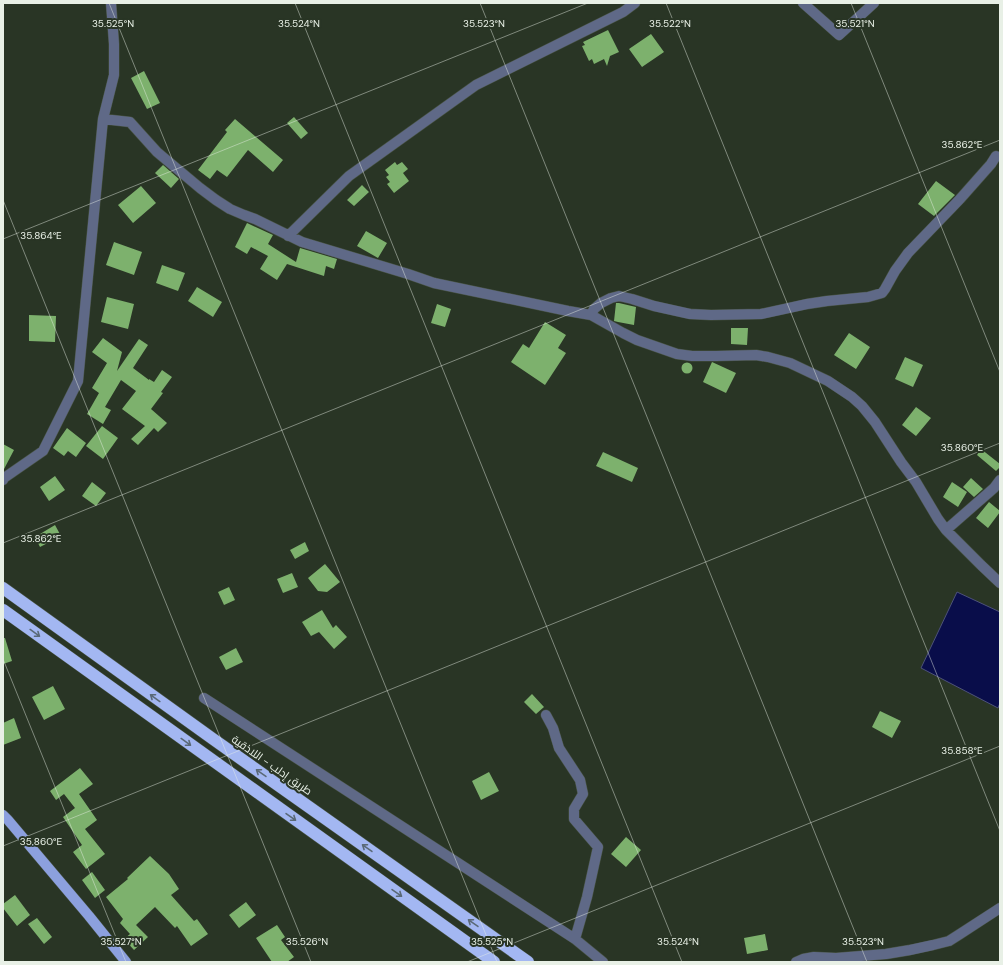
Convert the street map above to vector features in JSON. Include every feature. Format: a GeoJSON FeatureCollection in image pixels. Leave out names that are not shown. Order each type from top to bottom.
{"type":"FeatureCollection","features":[{"type":"Feature","properties":{"kind":"highway","name":"طريق إدلب - اللاذقية"},"geometry":{"type":"LineString","coordinates":[[3,588],[528,962]]}},
{"type":"Feature","properties":{"kind":"highway"},"geometry":{"type":"LineString","coordinates":[[3,610],[494,962]]}},
{"type":"Feature","properties":{"kind":"main road"},"geometry":{"type":"LineString","coordinates":[[3,815],[126,962]]}},
{"type":"Feature","properties":{"kind":"street"},"geometry":{"type":"LineString","coordinates":[[3,480],[43,451],[78,381],[103,119],[114,75],[114,44],[110,3]]}},
{"type":"Feature","properties":{"kind":"street"},"geometry":{"type":"LineString","coordinates":[[288,236],[349,176],[476,85],[623,12],[634,3]]}},
{"type":"Feature","properties":{"kind":"street"},"geometry":{"type":"LineString","coordinates":[[803,3],[839,35],[874,3]]}},
{"type":"Feature","properties":{"kind":"street"},"geometry":{"type":"LineString","coordinates":[[103,119],[130,122],[157,152],[206,192],[230,209],[244,216],[255,219],[302,242],[434,283],[568,311],[591,314],[637,340],[677,354],[716,356],[756,355],[768,357],[790,363],[828,380],[862,406],[875,422],[916,482],[946,530],[1000,583]]}},
{"type":"Feature","properties":{"kind":"street"},"geometry":{"type":"LineString","coordinates":[[591,314],[601,303],[619,296],[632,298],[654,306],[690,314],[761,314],[807,304],[882,294],[895,271],[908,253],[960,199],[991,164],[996,156]]}},
{"type":"Feature","properties":{"kind":"street"},"geometry":{"type":"LineString","coordinates":[[946,530],[994,488],[1000,480]]}},
{"type":"Feature","properties":{"kind":"street"},"geometry":{"type":"LineString","coordinates":[[204,698],[575,939],[603,962]]}},
{"type":"Feature","properties":{"kind":"street"},"geometry":{"type":"LineString","coordinates":[[546,715],[553,728],[559,748],[580,780],[582,787],[583,794],[574,809],[574,819],[598,847],[587,897],[575,939]]}},
{"type":"Feature","properties":{"kind":"street"},"geometry":{"type":"LineString","coordinates":[[796,962],[814,957],[836,958],[886,954],[949,941],[1000,908]]}},
{"type":"Feature","properties":{"kind":"shaded area"},"geometry":{"type":"Polygon","coordinates":[[[957,592],[1000,612],[1000,703],[998,708],[921,668],[957,592]]]}},
{"type":"Feature","properties":{"kind":"building"},"geometry":{"type":"Polygon","coordinates":[[[608,30],[619,52],[610,56],[607,66],[604,59],[594,64],[592,59],[589,61],[582,46],[585,45],[583,42],[608,30]]]}},
{"type":"Feature","properties":{"kind":"building"},"geometry":{"type":"Polygon","coordinates":[[[651,34],[664,52],[642,67],[629,49],[651,34]]]}},
{"type":"Feature","properties":{"kind":"building"},"geometry":{"type":"Polygon","coordinates":[[[144,71],[160,103],[147,109],[131,78],[144,71]]]}},
{"type":"Feature","properties":{"kind":"building"},"geometry":{"type":"Polygon","coordinates":[[[294,117],[308,133],[301,139],[287,123],[294,117]]]}},
{"type":"Feature","properties":{"kind":"building"},"geometry":{"type":"Polygon","coordinates":[[[235,119],[283,160],[273,172],[248,150],[227,177],[217,170],[210,179],[198,170],[227,132],[225,130],[235,119]]]}},
{"type":"Feature","properties":{"kind":"building"},"geometry":{"type":"Polygon","coordinates":[[[395,162],[397,165],[402,162],[408,169],[403,173],[409,181],[394,193],[387,184],[390,182],[386,177],[389,175],[385,170],[395,162]]]}},
{"type":"Feature","properties":{"kind":"building"},"geometry":{"type":"Polygon","coordinates":[[[163,165],[179,179],[171,188],[155,173],[163,165]]]}},
{"type":"Feature","properties":{"kind":"building"},"geometry":{"type":"Polygon","coordinates":[[[936,181],[955,195],[934,216],[918,204],[936,181]]]}},
{"type":"Feature","properties":{"kind":"building"},"geometry":{"type":"Polygon","coordinates":[[[362,185],[369,192],[354,206],[347,200],[362,185]]]}},
{"type":"Feature","properties":{"kind":"building"},"geometry":{"type":"Polygon","coordinates":[[[141,186],[156,203],[133,223],[118,205],[141,186]]]}},
{"type":"Feature","properties":{"kind":"building"},"geometry":{"type":"Polygon","coordinates":[[[247,223],[273,235],[268,244],[296,262],[300,248],[337,259],[334,269],[326,266],[324,276],[287,264],[277,280],[260,269],[268,256],[251,247],[247,254],[235,247],[247,223]]]}},
{"type":"Feature","properties":{"kind":"building"},"geometry":{"type":"Polygon","coordinates":[[[366,231],[387,243],[378,258],[357,246],[366,231]]]}},
{"type":"Feature","properties":{"kind":"building"},"geometry":{"type":"Polygon","coordinates":[[[114,242],[142,252],[134,275],[106,265],[114,242]]]}},
{"type":"Feature","properties":{"kind":"building"},"geometry":{"type":"Polygon","coordinates":[[[162,265],[185,273],[178,291],[156,283],[162,265]]]}},
{"type":"Feature","properties":{"kind":"building"},"geometry":{"type":"Polygon","coordinates":[[[197,287],[222,302],[213,317],[188,301],[197,287]]]}},
{"type":"Feature","properties":{"kind":"building"},"geometry":{"type":"Polygon","coordinates":[[[107,297],[134,304],[128,329],[101,322],[107,297]]]}},
{"type":"Feature","properties":{"kind":"building"},"geometry":{"type":"Polygon","coordinates":[[[616,303],[636,307],[634,325],[614,321],[616,303]]]}},
{"type":"Feature","properties":{"kind":"building"},"geometry":{"type":"Polygon","coordinates":[[[437,304],[451,309],[445,327],[431,323],[437,304]]]}},
{"type":"Feature","properties":{"kind":"building"},"geometry":{"type":"Polygon","coordinates":[[[29,315],[56,316],[55,342],[29,341],[29,315]]]}},
{"type":"Feature","properties":{"kind":"building"},"geometry":{"type":"Polygon","coordinates":[[[545,322],[566,335],[558,348],[566,353],[545,385],[511,362],[523,344],[529,348],[545,322]]]}},
{"type":"Feature","properties":{"kind":"building"},"geometry":{"type":"Polygon","coordinates":[[[731,328],[748,328],[747,345],[731,344],[731,328]]]}},
{"type":"Feature","properties":{"kind":"building"},"geometry":{"type":"Polygon","coordinates":[[[849,333],[870,347],[856,369],[834,355],[849,333]]]}},
{"type":"Feature","properties":{"kind":"building"},"geometry":{"type":"Polygon","coordinates":[[[103,338],[122,352],[117,371],[139,339],[148,345],[133,368],[154,382],[162,370],[172,377],[161,392],[163,393],[151,409],[167,423],[158,432],[154,428],[138,445],[131,439],[145,426],[122,409],[136,391],[121,380],[105,407],[111,410],[103,424],[87,414],[99,393],[92,388],[107,363],[92,352],[103,338]]]}},
{"type":"Feature","properties":{"kind":"building"},"geometry":{"type":"Polygon","coordinates":[[[905,357],[923,365],[913,387],[895,379],[905,357]]]}},
{"type":"Feature","properties":{"kind":"building"},"geometry":{"type":"Polygon","coordinates":[[[687,362],[691,364],[693,368],[691,372],[687,374],[683,372],[681,368],[683,364],[687,362]]]}},
{"type":"Feature","properties":{"kind":"building"},"geometry":{"type":"Polygon","coordinates":[[[712,362],[736,373],[726,393],[703,382],[712,362]]]}},
{"type":"Feature","properties":{"kind":"building"},"geometry":{"type":"Polygon","coordinates":[[[916,407],[931,418],[916,436],[902,425],[916,407]]]}},
{"type":"Feature","properties":{"kind":"building"},"geometry":{"type":"Polygon","coordinates":[[[102,426],[118,438],[103,459],[86,446],[102,426]]]}},
{"type":"Feature","properties":{"kind":"building"},"geometry":{"type":"Polygon","coordinates":[[[67,428],[86,443],[76,457],[68,451],[64,456],[53,448],[67,428]]]}},
{"type":"Feature","properties":{"kind":"building"},"geometry":{"type":"Polygon","coordinates":[[[3,444],[14,450],[3,471],[3,444]]]}},
{"type":"Feature","properties":{"kind":"building"},"geometry":{"type":"Polygon","coordinates":[[[981,449],[1000,464],[1000,467],[996,471],[977,455],[981,449]]]}},
{"type":"Feature","properties":{"kind":"building"},"geometry":{"type":"Polygon","coordinates":[[[603,452],[638,468],[632,482],[596,466],[603,452]]]}},
{"type":"Feature","properties":{"kind":"building"},"geometry":{"type":"Polygon","coordinates":[[[55,476],[65,490],[49,501],[40,487],[55,476]]]}},
{"type":"Feature","properties":{"kind":"building"},"geometry":{"type":"Polygon","coordinates":[[[971,478],[983,489],[974,497],[963,487],[971,478]]]}},
{"type":"Feature","properties":{"kind":"building"},"geometry":{"type":"Polygon","coordinates":[[[92,482],[106,493],[96,506],[82,496],[92,482]]]}},
{"type":"Feature","properties":{"kind":"building"},"geometry":{"type":"Polygon","coordinates":[[[952,482],[967,492],[958,507],[943,497],[952,482]]]}},
{"type":"Feature","properties":{"kind":"building"},"geometry":{"type":"Polygon","coordinates":[[[989,502],[1000,512],[988,528],[976,518],[989,502]]]}},
{"type":"Feature","properties":{"kind":"building"},"geometry":{"type":"Polygon","coordinates":[[[55,525],[61,536],[40,547],[35,537],[55,525]]]}},
{"type":"Feature","properties":{"kind":"building"},"geometry":{"type":"Polygon","coordinates":[[[305,542],[309,551],[295,559],[290,550],[305,542]]]}},
{"type":"Feature","properties":{"kind":"building"},"geometry":{"type":"Polygon","coordinates":[[[325,564],[340,582],[327,592],[318,591],[308,578],[325,564]]]}},
{"type":"Feature","properties":{"kind":"building"},"geometry":{"type":"Polygon","coordinates":[[[292,573],[298,587],[283,593],[277,579],[292,573]]]}},
{"type":"Feature","properties":{"kind":"building"},"geometry":{"type":"Polygon","coordinates":[[[229,587],[235,600],[224,605],[218,592],[229,587]]]}},
{"type":"Feature","properties":{"kind":"building"},"geometry":{"type":"Polygon","coordinates":[[[322,610],[333,628],[336,625],[347,637],[334,649],[319,632],[311,636],[302,622],[322,610]]]}},
{"type":"Feature","properties":{"kind":"building"},"geometry":{"type":"Polygon","coordinates":[[[3,638],[5,638],[12,661],[3,664],[3,638]]]}},
{"type":"Feature","properties":{"kind":"building"},"geometry":{"type":"Polygon","coordinates":[[[236,648],[243,662],[226,670],[219,657],[236,648]]]}},
{"type":"Feature","properties":{"kind":"building"},"geometry":{"type":"Polygon","coordinates":[[[53,686],[65,709],[44,720],[32,697],[53,686]]]}},
{"type":"Feature","properties":{"kind":"building"},"geometry":{"type":"Polygon","coordinates":[[[532,694],[544,707],[536,714],[524,702],[532,694]]]}},
{"type":"Feature","properties":{"kind":"building"},"geometry":{"type":"Polygon","coordinates":[[[880,711],[901,721],[892,738],[872,727],[880,711]]]}},
{"type":"Feature","properties":{"kind":"building"},"geometry":{"type":"Polygon","coordinates":[[[14,718],[21,738],[3,745],[3,723],[14,718]]]}},
{"type":"Feature","properties":{"kind":"building"},"geometry":{"type":"Polygon","coordinates":[[[80,768],[93,784],[79,794],[97,820],[85,829],[105,854],[86,869],[73,852],[82,845],[63,817],[75,808],[64,794],[56,800],[50,791],[80,768]]]}},
{"type":"Feature","properties":{"kind":"building"},"geometry":{"type":"Polygon","coordinates":[[[489,772],[499,791],[481,800],[472,781],[489,772]]]}},
{"type":"Feature","properties":{"kind":"building"},"geometry":{"type":"Polygon","coordinates":[[[626,837],[641,850],[626,867],[611,854],[626,837]]]}},
{"type":"Feature","properties":{"kind":"building"},"geometry":{"type":"Polygon","coordinates":[[[150,856],[169,874],[179,889],[171,895],[194,921],[197,919],[208,934],[191,946],[177,926],[175,928],[155,907],[136,925],[148,937],[134,950],[124,939],[130,934],[120,923],[123,919],[106,897],[128,879],[127,878],[150,856]]]}},
{"type":"Feature","properties":{"kind":"building"},"geometry":{"type":"Polygon","coordinates":[[[92,872],[105,890],[95,898],[82,880],[92,872]]]}},
{"type":"Feature","properties":{"kind":"building"},"geometry":{"type":"Polygon","coordinates":[[[15,895],[30,915],[17,926],[3,908],[3,904],[15,895]]]}},
{"type":"Feature","properties":{"kind":"building"},"geometry":{"type":"Polygon","coordinates":[[[246,902],[256,915],[239,928],[229,915],[246,902]]]}},
{"type":"Feature","properties":{"kind":"building"},"geometry":{"type":"Polygon","coordinates":[[[37,918],[52,937],[44,944],[28,924],[37,918]]]}},
{"type":"Feature","properties":{"kind":"building"},"geometry":{"type":"Polygon","coordinates":[[[277,925],[285,937],[281,940],[294,957],[287,962],[272,962],[256,938],[277,925]]]}},
{"type":"Feature","properties":{"kind":"building"},"geometry":{"type":"Polygon","coordinates":[[[765,934],[768,950],[747,954],[744,938],[765,934]]]}}]}
